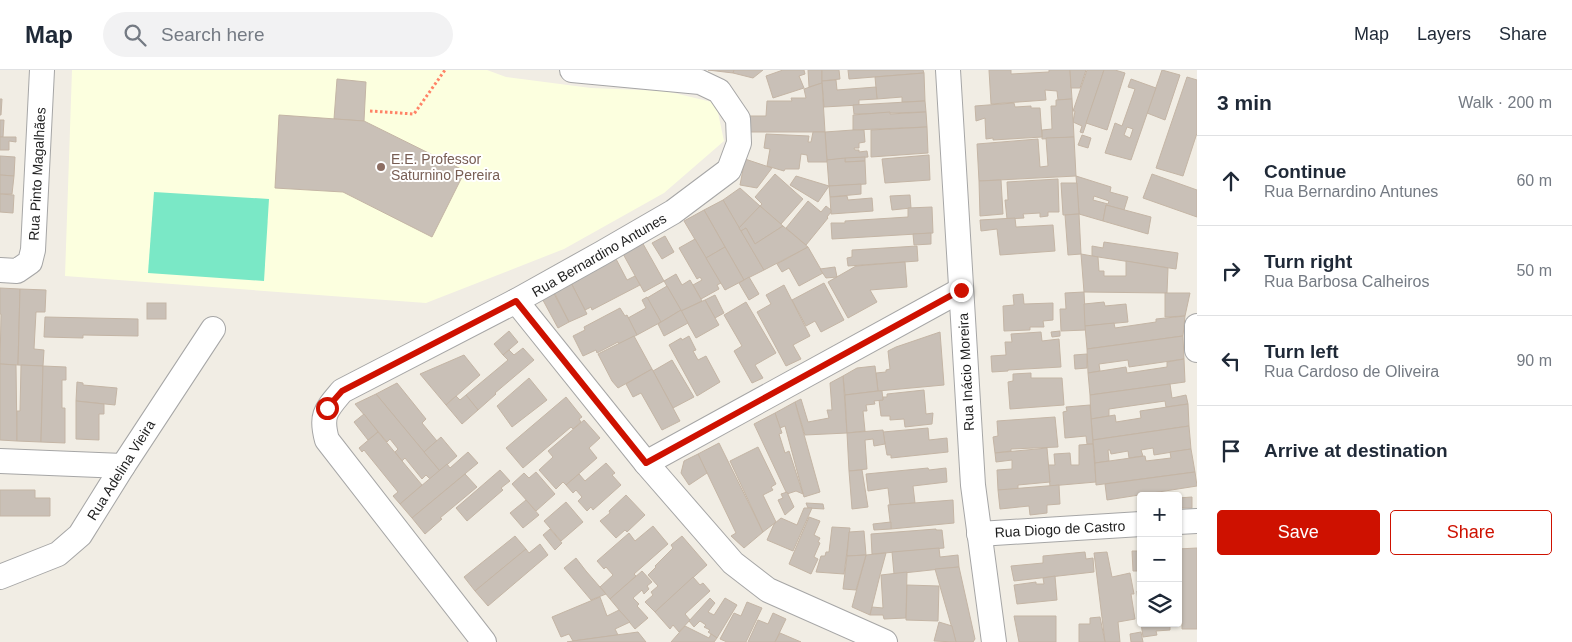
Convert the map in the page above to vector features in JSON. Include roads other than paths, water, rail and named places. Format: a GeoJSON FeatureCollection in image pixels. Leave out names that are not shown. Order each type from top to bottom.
{"type":"FeatureCollection","features":[{"type":"Feature","properties":{"kind":"street","name":"Rua Pinto Magalhães"},"geometry":{"type":"LineString","coordinates":[[9,270],[30,262],[33,250],[42,70]]}},
{"type":"Feature","properties":{"kind":"street","name":"Rua Bernardino Antunes"},"geometry":{"type":"LineString","coordinates":[[484,642],[327,440],[322,424],[327,408],[342,391],[516,301],[673,212],[729,170],[739,143],[738,119],[719,91],[700,82],[572,70]]}},
{"type":"Feature","properties":{"kind":"street","name":"Rua Inácio Moreira"},"geometry":{"type":"LineString","coordinates":[[948,70],[973,486],[994,642]]}},
{"type":"Feature","properties":{"kind":"street"},"geometry":{"type":"LineString","coordinates":[[646,463],[961,290]]}},
{"type":"Feature","properties":{"kind":"street"},"geometry":{"type":"LineString","coordinates":[[516,301],[646,463],[732,563],[768,590],[886,642]]}},
{"type":"Feature","properties":{"kind":"street"},"geometry":{"type":"LineString","coordinates":[[1197,326],[1197,350]]}},
{"type":"Feature","properties":{"kind":"street","name":"Rua Adelina Vieira"},"geometry":{"type":"LineString","coordinates":[[0,577],[58,554],[80,535],[213,328]]}},
{"type":"Feature","properties":{"kind":"street"},"geometry":{"type":"LineString","coordinates":[[0,461],[123,466]]}},
{"type":"Feature","properties":{"kind":"street"},"geometry":{"type":"LineString","coordinates":[[1182,522],[1197,521]]}},
{"type":"Feature","properties":{"kind":"street","name":"Rua Diogo de Castro"},"geometry":{"type":"LineString","coordinates":[[979,534],[1137,524]]}},
{"type":"Feature","properties":{"kind":"place","name":"E.E. Professor Saturnino Pereira"},"geometry":{"type":"Point","coordinates":[381,167]}}]}
